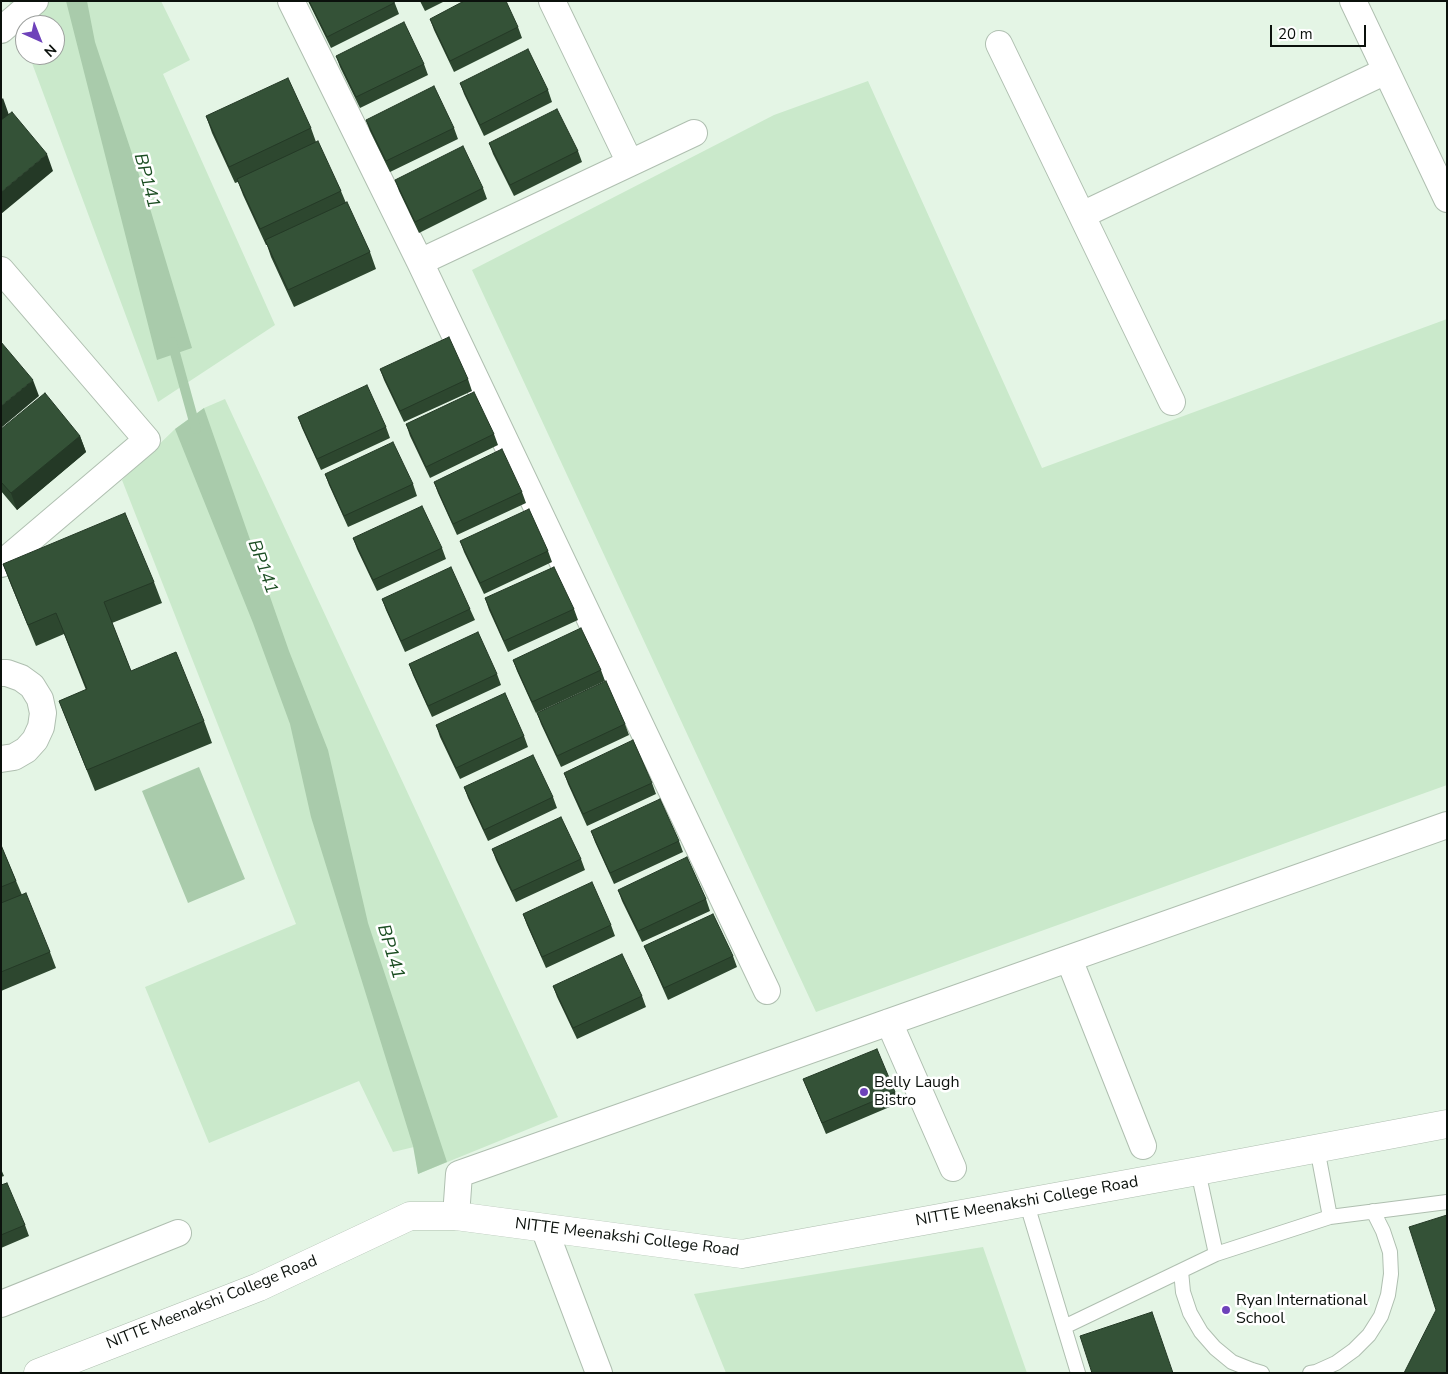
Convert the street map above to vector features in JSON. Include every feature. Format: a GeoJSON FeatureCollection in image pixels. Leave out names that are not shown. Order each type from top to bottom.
{"type":"FeatureCollection","features":[{"type":"Feature","properties":{"kind":"street"},"geometry":{"type":"LineString","coordinates":[[1,30],[35,1]]}},
{"type":"Feature","properties":{"kind":"street"},"geometry":{"type":"LineString","coordinates":[[291,1],[420,262],[767,991]]}},
{"type":"Feature","properties":{"kind":"street"},"geometry":{"type":"LineString","coordinates":[[552,1],[630,163]]}},
{"type":"Feature","properties":{"kind":"street"},"geometry":{"type":"LineString","coordinates":[[1353,1],[1447,198]]}},
{"type":"Feature","properties":{"kind":"street"},"geometry":{"type":"LineString","coordinates":[[1000,44],[1172,402]]}},
{"type":"Feature","properties":{"kind":"street"},"geometry":{"type":"LineString","coordinates":[[1082,215],[1386,71]]}},
{"type":"Feature","properties":{"kind":"street"},"geometry":{"type":"LineString","coordinates":[[420,262],[694,133]]}},
{"type":"Feature","properties":{"kind":"street"},"geometry":{"type":"LineString","coordinates":[[1,270],[146,440],[1,564]]}},
{"type":"Feature","properties":{"kind":"street"},"geometry":{"type":"LineString","coordinates":[[1,673],[7,673],[20,678],[32,686],[40,699],[43,713],[41,727],[31,745],[14,757],[1,759]]}},
{"type":"Feature","properties":{"kind":"street"},"geometry":{"type":"LineString","coordinates":[[456,1216],[459,1174],[1447,825]]}},
{"type":"Feature","properties":{"kind":"street"},"geometry":{"type":"LineString","coordinates":[[1069,959],[1143,1146]]}},
{"type":"Feature","properties":{"kind":"street"},"geometry":{"type":"LineString","coordinates":[[889,1022],[953,1168]]}},
{"type":"Feature","properties":{"kind":"street","name":"NITTE Meenakshi College Road"},"geometry":{"type":"LineString","coordinates":[[38,1373],[259,1287],[410,1216],[456,1216],[742,1254],[1447,1124]]}},
{"type":"Feature","properties":{"kind":"street"},"geometry":{"type":"LineString","coordinates":[[544,1228],[599,1373]]}},
{"type":"Feature","properties":{"kind":"street"},"geometry":{"type":"LineString","coordinates":[[1,1304],[178,1233]]}},
{"type":"Feature","properties":{"kind":"lane"},"geometry":{"type":"LineString","coordinates":[[1317,1148],[1330,1217]]}},
{"type":"Feature","properties":{"kind":"lane"},"geometry":{"type":"LineString","coordinates":[[1198,1171],[1216,1254]]}},
{"type":"Feature","properties":{"kind":"lane"},"geometry":{"type":"LineString","coordinates":[[1026,1201],[1078,1373]]}},
{"type":"Feature","properties":{"kind":"lane"},"geometry":{"type":"LineString","coordinates":[[1064,1327],[1216,1254],[1330,1217],[1447,1202]]}},
{"type":"Feature","properties":{"kind":"lane"},"geometry":{"type":"LineString","coordinates":[[1310,1373],[1336,1363],[1354,1350],[1369,1335],[1380,1316],[1388,1295],[1391,1274],[1390,1252],[1383,1231],[1373,1212]]}},
{"type":"Feature","properties":{"kind":"lane"},"geometry":{"type":"LineString","coordinates":[[1181,1271],[1183,1292],[1190,1313],[1201,1332],[1214,1348],[1232,1362],[1262,1373]]}},
{"type":"Feature","properties":{"kind":"shaded area"},"geometry":{"type":"Polygon","coordinates":[[[9,1],[161,1],[190,60],[163,74],[275,325],[158,402],[33,65],[65,65],[65,15],[15,15],[15,17],[9,1]]]}},
{"type":"Feature","properties":{"kind":"shaded area"},"geometry":{"type":"Polygon","coordinates":[[[66,1],[87,1],[95,42],[149,205],[192,348],[157,360],[66,1]]]}},
{"type":"Feature","properties":{"kind":"shaded area"},"geometry":{"type":"Polygon","coordinates":[[[868,81],[1042,468],[1447,319],[1447,785],[816,1012],[472,270],[774,115],[868,81]]]}},
{"type":"Feature","properties":{"kind":"shaded area"},"geometry":{"type":"Polygon","coordinates":[[[225,399],[558,1117],[418,1174],[414,1147],[393,1152],[359,1081],[209,1143],[145,987],[296,924],[122,480],[175,429],[204,408],[225,399]]]}},
{"type":"Feature","properties":{"kind":"shaded area"},"geometry":{"type":"Polygon","coordinates":[[[204,408],[289,651],[328,750],[368,923],[447,1162],[418,1174],[413,1146],[311,817],[290,724],[253,623],[175,429],[204,408]]]}},
{"type":"Feature","properties":{"kind":"shaded area"},"geometry":{"type":"Polygon","coordinates":[[[199,767],[245,879],[188,903],[142,791],[199,767]]]}},
{"type":"Feature","properties":{"kind":"shaded area"},"geometry":{"type":"Polygon","coordinates":[[[983,1247],[1027,1373],[726,1373],[694,1294],[983,1247]]]}},
{"type":"Feature","properties":{"kind":"building"},"geometry":{"type":"Polygon","coordinates":[[[309,1],[394,1],[394,3],[327,37],[309,1]]]}},
{"type":"Feature","properties":{"kind":"building"},"geometry":{"type":"Polygon","coordinates":[[[464,1],[506,1],[518,27],[450,61],[430,19],[464,1]]]}},
{"type":"Feature","properties":{"kind":"building"},"geometry":{"type":"Polygon","coordinates":[[[404,22],[424,64],[356,97],[336,56],[404,22]]]}},
{"type":"Feature","properties":{"kind":"building"},"geometry":{"type":"Polygon","coordinates":[[[528,49],[548,90],[480,125],[460,83],[528,49]]]}},
{"type":"Feature","properties":{"kind":"building"},"geometry":{"type":"Polygon","coordinates":[[[288,78],[311,128],[229,167],[206,116],[288,78]]]}},
{"type":"Feature","properties":{"kind":"building"},"geometry":{"type":"Polygon","coordinates":[[[434,86],[454,128],[386,161],[366,120],[434,86]]]}},
{"type":"Feature","properties":{"kind":"building"},"geometry":{"type":"Polygon","coordinates":[[[557,109],[578,151],[510,185],[489,143],[557,109]]]}},
{"type":"Feature","properties":{"kind":"building"},"geometry":{"type":"Polygon","coordinates":[[[12,112],[47,154],[1,192],[1,120],[12,112]]]}},
{"type":"Feature","properties":{"kind":"building"},"geometry":{"type":"Polygon","coordinates":[[[318,141],[341,191],[260,229],[237,179],[318,141]]]}},
{"type":"Feature","properties":{"kind":"building"},"geometry":{"type":"Polygon","coordinates":[[[463,146],[483,188],[415,222],[395,180],[463,146]]]}},
{"type":"Feature","properties":{"kind":"building"},"geometry":{"type":"Polygon","coordinates":[[[347,202],[370,252],[288,290],[265,240],[347,202]]]}},
{"type":"Feature","properties":{"kind":"building"},"geometry":{"type":"Polygon","coordinates":[[[449,337],[468,379],[400,411],[380,369],[449,337]]]}},
{"type":"Feature","properties":{"kind":"building"},"geometry":{"type":"Polygon","coordinates":[[[1,342],[33,380],[1,406],[1,342]]]}},
{"type":"Feature","properties":{"kind":"building"},"geometry":{"type":"Polygon","coordinates":[[[367,385],[386,427],[317,459],[298,417],[367,385]]]}},
{"type":"Feature","properties":{"kind":"building"},"geometry":{"type":"Polygon","coordinates":[[[474,392],[494,434],[426,467],[406,424],[474,392]]]}},
{"type":"Feature","properties":{"kind":"building"},"geometry":{"type":"Polygon","coordinates":[[[45,393],[80,436],[11,493],[1,482],[1,429],[45,393]]]}},
{"type":"Feature","properties":{"kind":"building"},"geometry":{"type":"Polygon","coordinates":[[[393,442],[413,484],[344,516],[325,474],[393,442]]]}},
{"type":"Feature","properties":{"kind":"building"},"geometry":{"type":"Polygon","coordinates":[[[502,449],[522,492],[453,524],[434,482],[502,449]]]}},
{"type":"Feature","properties":{"kind":"building"},"geometry":{"type":"Polygon","coordinates":[[[422,506],[442,548],[373,580],[353,538],[422,506]]]}},
{"type":"Feature","properties":{"kind":"building"},"geometry":{"type":"Polygon","coordinates":[[[529,509],[548,551],[480,583],[460,541],[529,509]]]}},
{"type":"Feature","properties":{"kind":"building"},"geometry":{"type":"Polygon","coordinates":[[[125,513],[154,582],[104,602],[131,671],[176,652],[204,721],[87,770],[59,701],[87,689],[56,613],[28,625],[3,564],[125,513]]]}},
{"type":"Feature","properties":{"kind":"building"},"geometry":{"type":"Polygon","coordinates":[[[451,567],[470,609],[401,641],[382,599],[451,567]]]}},
{"type":"Feature","properties":{"kind":"building"},"geometry":{"type":"Polygon","coordinates":[[[554,567],[574,609],[504,641],[485,598],[554,567]]]}},
{"type":"Feature","properties":{"kind":"building"},"geometry":{"type":"Polygon","coordinates":[[[581,628],[601,670],[532,702],[513,660],[581,628]]]}},
{"type":"Feature","properties":{"kind":"building"},"geometry":{"type":"Polygon","coordinates":[[[478,632],[497,674],[428,706],[409,664],[478,632]]]}},
{"type":"Feature","properties":{"kind":"building"},"geometry":{"type":"Polygon","coordinates":[[[606,681],[625,724],[557,756],[537,713],[606,681]]]}},
{"type":"Feature","properties":{"kind":"building"},"geometry":{"type":"Polygon","coordinates":[[[505,693],[524,736],[456,768],[436,725],[505,693]]]}},
{"type":"Feature","properties":{"kind":"building"},"geometry":{"type":"Polygon","coordinates":[[[633,740],[652,783],[583,814],[564,773],[633,740]]]}},
{"type":"Feature","properties":{"kind":"building"},"geometry":{"type":"Polygon","coordinates":[[[533,755],[553,797],[484,830],[464,787],[533,755]]]}},
{"type":"Feature","properties":{"kind":"building"},"geometry":{"type":"Polygon","coordinates":[[[660,799],[679,841],[610,873],[591,831],[660,799]]]}},
{"type":"Feature","properties":{"kind":"building"},"geometry":{"type":"Polygon","coordinates":[[[561,817],[581,859],[512,891],[492,849],[561,817]]]}},
{"type":"Feature","properties":{"kind":"building"},"geometry":{"type":"Polygon","coordinates":[[[1,845],[16,881],[1,887],[1,845]]]}},
{"type":"Feature","properties":{"kind":"building"},"geometry":{"type":"Polygon","coordinates":[[[687,857],[706,899],[638,931],[618,890],[687,857]]]}},
{"type":"Feature","properties":{"kind":"building"},"geometry":{"type":"Polygon","coordinates":[[[592,882],[611,925],[542,957],[523,914],[592,882]]]}},
{"type":"Feature","properties":{"kind":"building"},"geometry":{"type":"Polygon","coordinates":[[[26,893],[50,952],[1,972],[1,903],[26,893]]]}},
{"type":"Feature","properties":{"kind":"building"},"geometry":{"type":"Polygon","coordinates":[[[713,914],[733,956],[664,988],[644,946],[713,914]]]}},
{"type":"Feature","properties":{"kind":"building"},"geometry":{"type":"Polygon","coordinates":[[[622,954],[642,996],[573,1028],[553,986],[622,954]]]}},
{"type":"Feature","properties":{"kind":"building"},"geometry":{"type":"Polygon","coordinates":[[[877,1049],[895,1092],[822,1123],[803,1079],[877,1049]]]}},
{"type":"Feature","properties":{"kind":"building"},"geometry":{"type":"Polygon","coordinates":[[[7,1183],[25,1225],[1,1235],[1,1185],[7,1183]]]}},
{"type":"Feature","properties":{"kind":"building"},"geometry":{"type":"Polygon","coordinates":[[[1447,1215],[1447,1373],[1404,1373],[1436,1310],[1409,1227],[1447,1215]]]}},
{"type":"Feature","properties":{"kind":"building"},"geometry":{"type":"Polygon","coordinates":[[[1152,1312],[1173,1373],[1092,1373],[1080,1336],[1152,1312]]]}},
{"type":"Feature","properties":{"kind":"waterway","name":"BP141"},"geometry":{"type":"LineString","coordinates":[[172,342],[196,429]]}},
{"type":"Feature","properties":{"kind":"place","name":"Belly Laugh Bistro"},"geometry":{"type":"Point","coordinates":[864,1092]}},
{"type":"Feature","properties":{"kind":"place","name":"Ryan International School"},"geometry":{"type":"Point","coordinates":[1226,1310]}}]}
